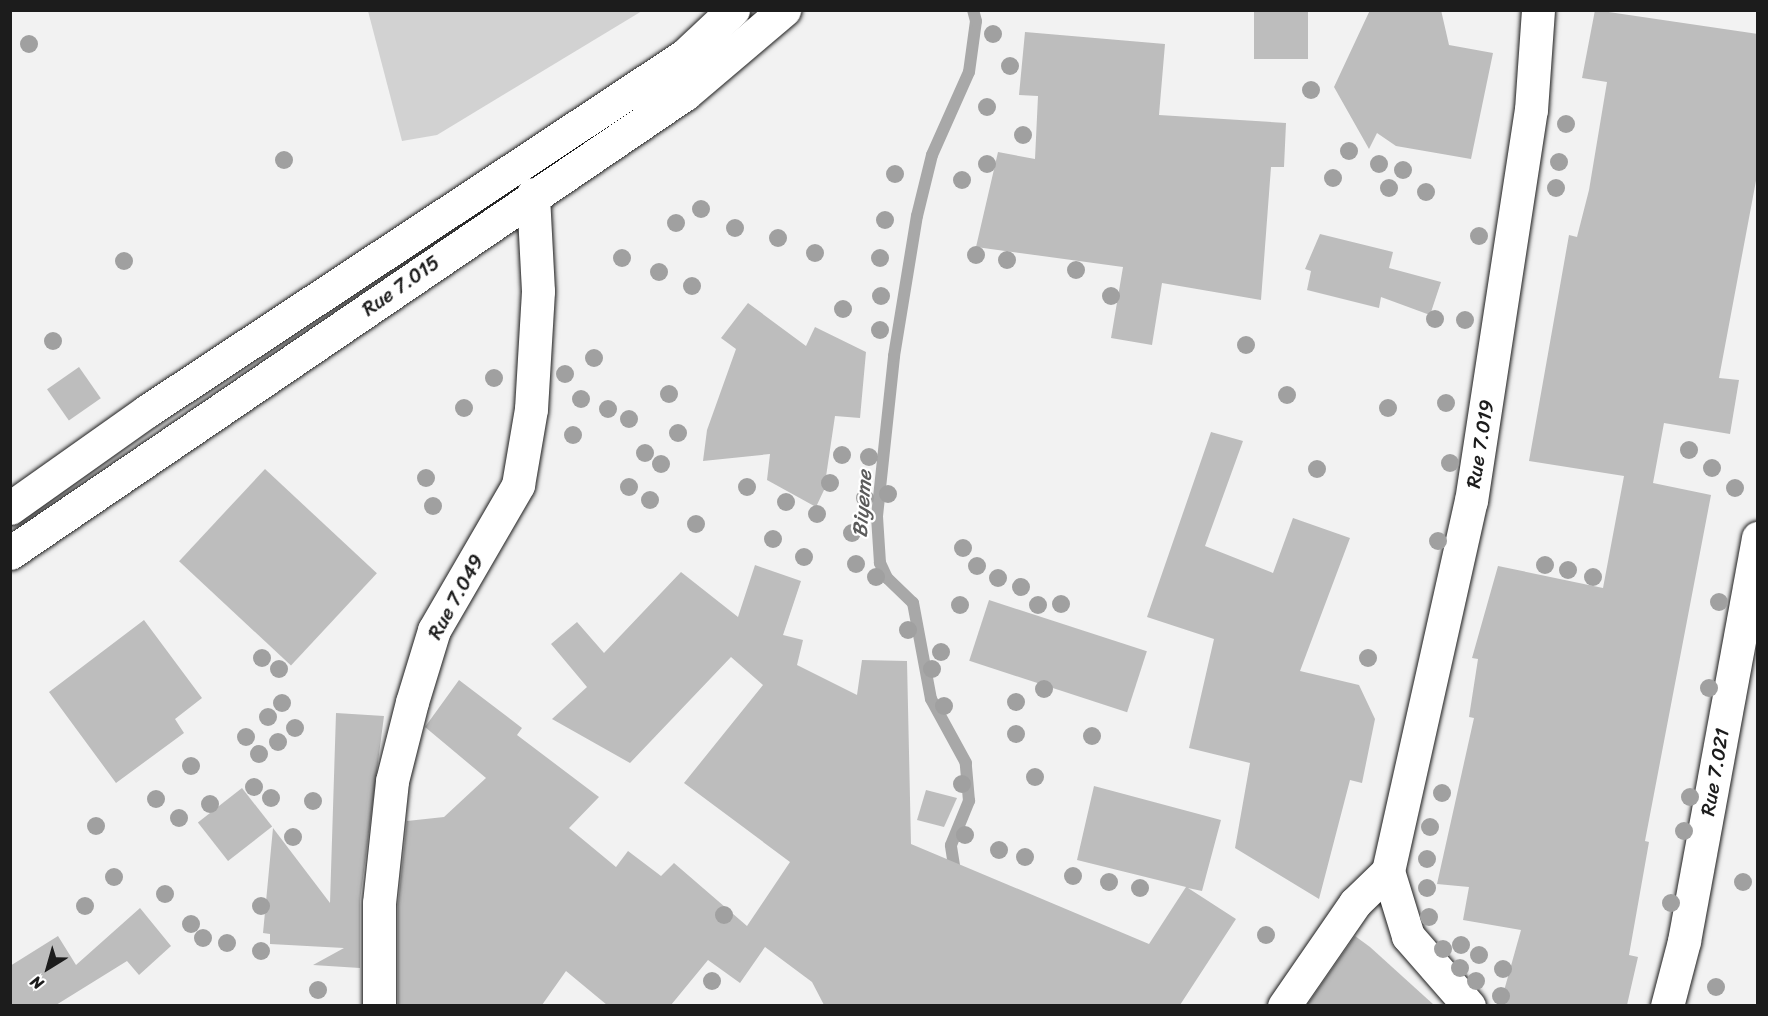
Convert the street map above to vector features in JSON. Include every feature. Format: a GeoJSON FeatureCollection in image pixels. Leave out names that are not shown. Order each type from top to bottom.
{"type":"FeatureCollection","features":[{"type":"Feature","properties":{"kind":"street","name":"Rue 7.015"},"geometry":{"type":"LineString","coordinates":[[10,508],[147,411],[685,55],[734,10]]}},
{"type":"Feature","properties":{"kind":"street","name":"Rue 7.015"},"geometry":{"type":"LineString","coordinates":[[10,553],[132,474],[533,194],[685,94],[783,10]]}},
{"type":"Feature","properties":{"kind":"street","name":"Rue 7.019"},"geometry":{"type":"LineString","coordinates":[[1388,871],[1471,501],[1531,110],[1538,10]]}},
{"type":"Feature","properties":{"kind":"street","name":"Rue 7.049"},"geometry":{"type":"LineString","coordinates":[[379,1005],[379,903],[392,781],[412,702],[434,630],[518,484],[531,410],[534,350],[533,194]]}},
{"type":"Feature","properties":{"kind":"street","name":"Rue 7.021"},"geometry":{"type":"LineString","coordinates":[[1667,1005],[1684,941],[1758,538]]}},
{"type":"Feature","properties":{"kind":"street"},"geometry":{"type":"LineString","coordinates":[[1284,1005],[1355,903],[1388,871],[1408,936],[1469,1005]]}},
{"type":"Feature","properties":{"kind":"shaded area"},"geometry":{"type":"Polygon","coordinates":[[[368,10],[642,11],[437,135],[402,141],[368,10]]]}},
{"type":"Feature","properties":{"kind":"building"},"geometry":{"type":"Polygon","coordinates":[[[1254,10],[1308,10],[1308,59],[1254,59],[1254,10]]]}},
{"type":"Feature","properties":{"kind":"building"},"geometry":{"type":"Polygon","coordinates":[[[1370,10],[1441,10],[1449,45],[1493,53],[1471,159],[1396,146],[1377,133],[1369,149],[1334,87],[1370,10]]]}},
{"type":"Feature","properties":{"kind":"building"},"geometry":{"type":"Polygon","coordinates":[[[1595,10],[1758,34],[1758,170],[1719,378],[1739,380],[1730,434],[1664,423],[1653,483],[1711,495],[1645,841],[1649,842],[1629,955],[1638,957],[1627,1005],[1500,1005],[1521,930],[1463,920],[1469,887],[1437,884],[1474,718],[1469,717],[1478,659],[1472,658],[1498,566],[1603,588],[1624,476],[1529,461],[1569,235],[1577,237],[1589,190],[1607,82],[1582,78],[1595,10]]]}},
{"type":"Feature","properties":{"kind":"building"},"geometry":{"type":"Polygon","coordinates":[[[1025,32],[1165,44],[1159,115],[1286,123],[1284,167],[1271,167],[1261,300],[1162,283],[1152,345],[1111,338],[1123,267],[976,247],[998,152],[1035,159],[1038,96],[1019,95],[1025,32]]]}},
{"type":"Feature","properties":{"kind":"building"},"geometry":{"type":"Polygon","coordinates":[[[1320,234],[1393,252],[1389,268],[1441,282],[1430,315],[1381,297],[1379,308],[1307,290],[1311,271],[1305,269],[1320,234]]]}},
{"type":"Feature","properties":{"kind":"building"},"geometry":{"type":"Polygon","coordinates":[[[748,303],[806,346],[815,327],[866,352],[860,418],[835,416],[824,490],[816,507],[767,480],[770,454],[703,461],[707,430],[736,349],[721,338],[748,303]]]}},
{"type":"Feature","properties":{"kind":"building"},"geometry":{"type":"Polygon","coordinates":[[[79,367],[101,398],[69,420],[47,389],[79,367]]]}},
{"type":"Feature","properties":{"kind":"building"},"geometry":{"type":"Polygon","coordinates":[[[1211,432],[1243,441],[1205,546],[1273,573],[1293,518],[1350,538],[1300,671],[1359,685],[1375,719],[1362,783],[1350,780],[1319,899],[1235,848],[1250,763],[1189,748],[1214,639],[1147,617],[1211,432]]]}},
{"type":"Feature","properties":{"kind":"building"},"geometry":{"type":"Polygon","coordinates":[[[265,469],[377,573],[291,665],[179,561],[265,469]]]}},
{"type":"Feature","properties":{"kind":"building"},"geometry":{"type":"Polygon","coordinates":[[[755,565],[801,581],[783,635],[803,640],[797,665],[857,695],[862,660],[907,661],[911,844],[1149,944],[1186,887],[1077,860],[1094,786],[1221,820],[1202,891],[1188,888],[1236,919],[1180,1005],[824,1005],[812,982],[765,947],[740,983],[708,960],[671,1005],[607,1005],[566,971],[542,1005],[398,1005],[398,904],[407,821],[444,817],[486,778],[425,727],[459,680],[522,728],[517,735],[599,797],[569,828],[616,867],[628,851],[661,876],[674,863],[747,926],[790,862],[684,783],[763,685],[731,657],[630,763],[552,719],[587,687],[551,644],[577,622],[604,653],[681,572],[738,617],[755,565]]]}},
{"type":"Feature","properties":{"kind":"building"},"geometry":{"type":"Polygon","coordinates":[[[989,600],[1147,651],[1127,712],[969,661],[989,600]]]}},
{"type":"Feature","properties":{"kind":"building"},"geometry":{"type":"Polygon","coordinates":[[[144,620],[202,698],[175,719],[184,733],[116,783],[49,692],[144,620]]]}},
{"type":"Feature","properties":{"kind":"building"},"geometry":{"type":"Polygon","coordinates":[[[336,713],[384,716],[360,901],[360,968],[313,965],[344,948],[270,944],[270,934],[263,933],[273,828],[330,903],[336,713]]]}},
{"type":"Feature","properties":{"kind":"building"},"geometry":{"type":"Polygon","coordinates":[[[242,788],[272,827],[228,861],[198,822],[242,788]]]}},
{"type":"Feature","properties":{"kind":"building"},"geometry":{"type":"Polygon","coordinates":[[[926,790],[957,798],[944,827],[917,820],[926,790]]]}},
{"type":"Feature","properties":{"kind":"building"},"geometry":{"type":"Polygon","coordinates":[[[140,908],[171,946],[139,975],[127,961],[56,1005],[10,1005],[10,966],[58,936],[76,965],[140,908]]]}},
{"type":"Feature","properties":{"kind":"building"},"geometry":{"type":"Polygon","coordinates":[[[1355,936],[1370,947],[1434,1005],[1307,1005],[1355,936]]]}},
{"type":"Feature","properties":{"kind":"waterway","name":"Biyeme"},"geometry":{"type":"LineString","coordinates":[[956,878],[951,845],[969,801],[966,763],[931,699],[913,603],[887,578],[880,563],[877,516],[894,356],[917,216],[932,155],[969,72],[976,21],[973,10]]}}]}
